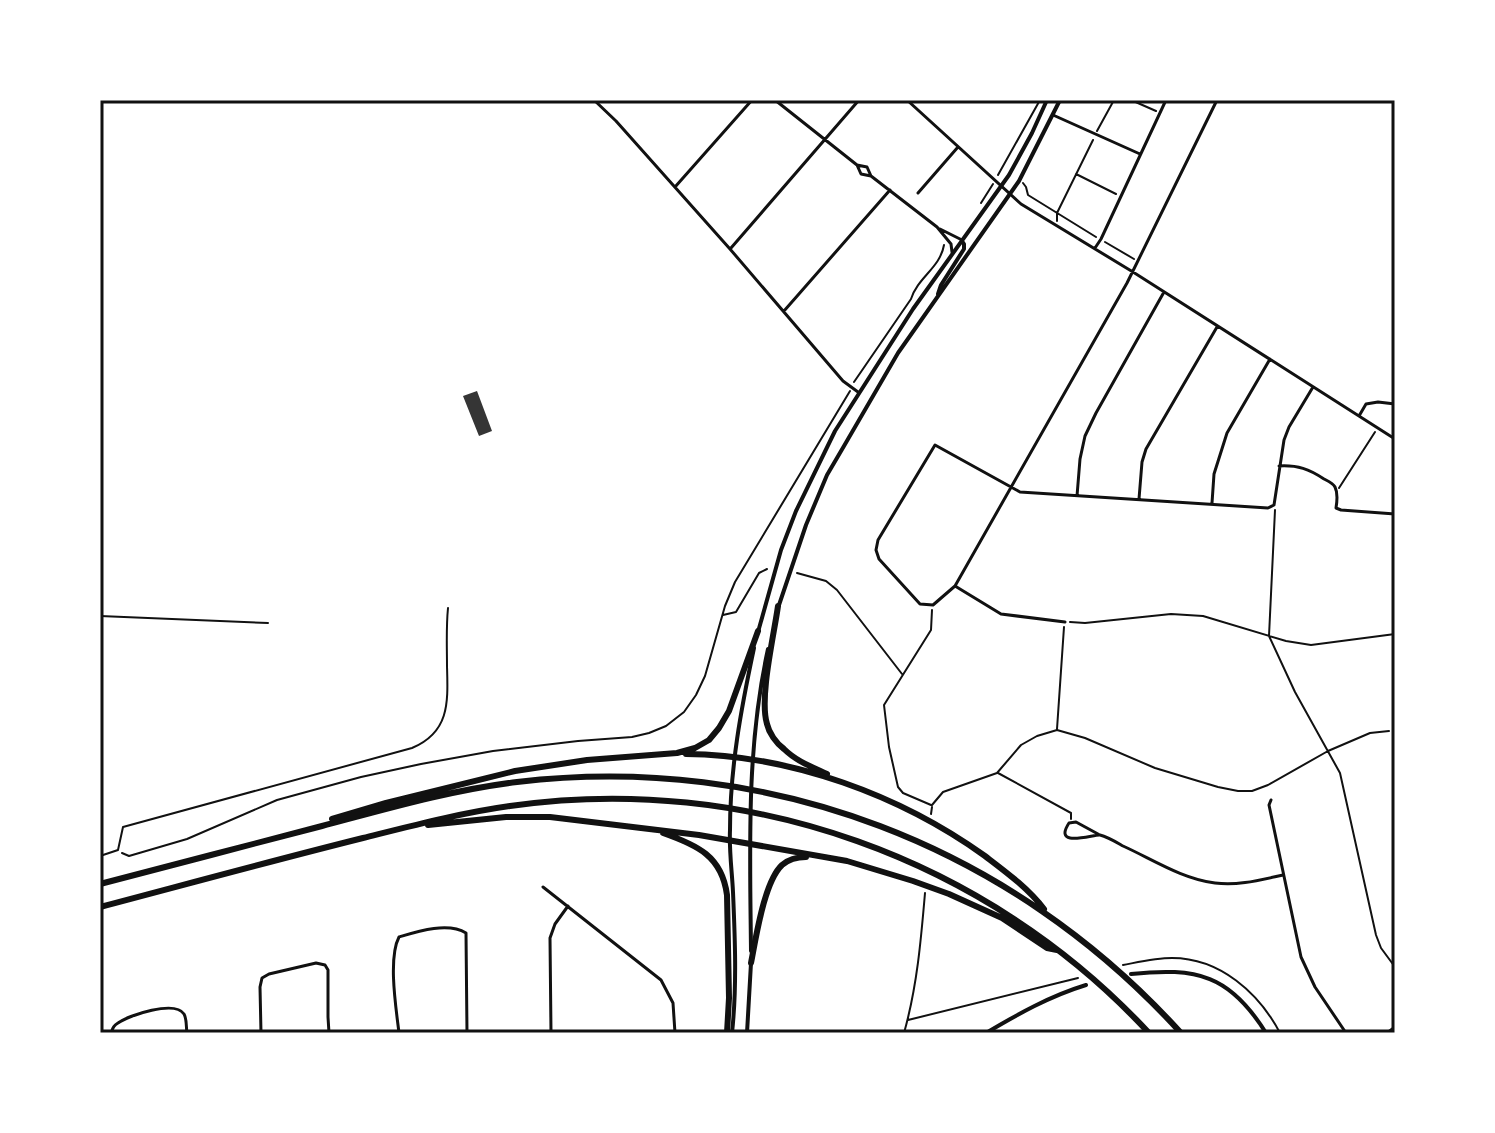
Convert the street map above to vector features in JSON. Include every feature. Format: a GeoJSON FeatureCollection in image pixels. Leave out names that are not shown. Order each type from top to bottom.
{"type":"FeatureCollection","features":[{"type":"Feature","properties":{"kind":"highway"},"geometry":{"type":"LineString","coordinates":[[778,606],[764,709],[767,724],[777,743],[789,754],[841,781],[900,805],[946,830],[1014,878],[1049,915]]}},
{"type":"Feature","properties":{"kind":"highway"},"geometry":{"type":"LineString","coordinates":[[297,832],[386,803],[499,774],[587,760],[677,753],[703,745],[715,734],[729,711],[758,631]]}},
{"type":"Feature","properties":{"kind":"highway"},"geometry":{"type":"LineString","coordinates":[[659,754],[734,757],[841,781]]}},
{"type":"Feature","properties":{"kind":"highway"},"geometry":{"type":"LineString","coordinates":[[100,884],[387,808],[460,792],[570,778],[620,777],[711,783],[782,795],[853,815],[934,848],[998,882],[1078,936],[1156,1005],[1181,1033]]}},
{"type":"Feature","properties":{"kind":"highway"},"geometry":{"type":"LineString","coordinates":[[100,907],[465,814],[538,802],[630,799],[713,805],[786,818],[859,840],[945,878],[1016,919],[1061,951],[1149,1033]]}},
{"type":"Feature","properties":{"kind":"highway"},"geometry":{"type":"LineString","coordinates":[[394,830],[521,816],[577,819],[826,857],[895,875],[949,894],[992,912],[1047,948],[1061,951]]}},
{"type":"Feature","properties":{"kind":"highway"},"geometry":{"type":"LineString","coordinates":[[648,828],[687,841],[700,849],[712,859],[725,879],[729,1033]]}},
{"type":"Feature","properties":{"kind":"highway"},"geometry":{"type":"LineString","coordinates":[[751,963],[765,900],[777,872],[785,863],[798,857],[826,857]]}},
{"type":"Feature","properties":{"kind":"main road"},"geometry":{"type":"LineString","coordinates":[[729,1033],[734,992],[730,841],[734,757],[758,631],[781,550],[796,511],[858,392],[1009,175],[1047,100]]}},
{"type":"Feature","properties":{"kind":"main road"},"geometry":{"type":"LineString","coordinates":[[747,1033],[751,963],[749,844],[752,761],[760,687],[778,606],[827,475],[898,353],[1011,195],[1060,100]]}},
{"type":"Feature","properties":{"kind":"main road"},"geometry":{"type":"LineString","coordinates":[[935,300],[964,249],[962,241]]}},
{"type":"Feature","properties":{"kind":"main road"},"geometry":{"type":"LineString","coordinates":[[1131,974],[1165,970],[1187,972],[1212,980],[1244,1002],[1266,1033]]}},
{"type":"Feature","properties":{"kind":"main road"},"geometry":{"type":"LineString","coordinates":[[986,1033],[1025,1010],[1086,985]]}},
{"type":"Feature","properties":{"kind":"street"},"geometry":{"type":"LineString","coordinates":[[594,100],[730,249],[843,381],[858,392]]}},
{"type":"Feature","properties":{"kind":"street"},"geometry":{"type":"LineString","coordinates":[[675,187],[752,100]]}},
{"type":"Feature","properties":{"kind":"street"},"geometry":{"type":"LineString","coordinates":[[775,100],[857,165],[861,174],[871,176],[937,227],[962,241]]}},
{"type":"Feature","properties":{"kind":"street"},"geometry":{"type":"LineString","coordinates":[[730,249],[859,100]]}},
{"type":"Feature","properties":{"kind":"street"},"geometry":{"type":"LineString","coordinates":[[907,100],[1021,204],[1395,439]]}},
{"type":"Feature","properties":{"kind":"street"},"geometry":{"type":"LineString","coordinates":[[1094,249],[1166,100]]}},
{"type":"Feature","properties":{"kind":"street"},"geometry":{"type":"LineString","coordinates":[[1217,100],[1133,272],[1011,487],[955,586],[933,605],[920,604],[879,559],[876,550],[878,540],[935,445],[1011,487],[1020,492],[1268,508],[1274,505],[1284,440],[1313,387]]}},
{"type":"Feature","properties":{"kind":"street"},"geometry":{"type":"LineString","coordinates":[[1053,115],[1140,154]]}},
{"type":"Feature","properties":{"kind":"street"},"geometry":{"type":"LineString","coordinates":[[918,193],[958,147]]}},
{"type":"Feature","properties":{"kind":"street"},"geometry":{"type":"LineString","coordinates":[[857,165],[867,167],[871,176]]}},
{"type":"Feature","properties":{"kind":"street"},"geometry":{"type":"LineString","coordinates":[[783,312],[890,190]]}},
{"type":"Feature","properties":{"kind":"street"},"geometry":{"type":"LineString","coordinates":[[937,227],[951,244],[949,259]]}},
{"type":"Feature","properties":{"kind":"street"},"geometry":{"type":"LineString","coordinates":[[1077,497],[1085,436],[1164,292]]}},
{"type":"Feature","properties":{"kind":"street"},"geometry":{"type":"LineString","coordinates":[[1139,500],[1146,449],[1217,327]]}},
{"type":"Feature","properties":{"kind":"street"},"geometry":{"type":"LineString","coordinates":[[1212,503],[1214,474],[1227,433],[1270,359]]}},
{"type":"Feature","properties":{"kind":"street"},"geometry":{"type":"LineString","coordinates":[[1359,416],[1366,404],[1395,404]]}},
{"type":"Feature","properties":{"kind":"street"},"geometry":{"type":"LineString","coordinates":[[1279,466],[1308,469],[1332,483],[1336,492],[1336,508],[1395,514]]}},
{"type":"Feature","properties":{"kind":"street"},"geometry":{"type":"LineString","coordinates":[[955,586],[1001,614],[1065,622]]}},
{"type":"Feature","properties":{"kind":"street"},"geometry":{"type":"LineString","coordinates":[[1271,800],[1269,805],[1283,875],[1304,964],[1315,987],[1346,1033]]}},
{"type":"Feature","properties":{"kind":"street"},"geometry":{"type":"LineString","coordinates":[[1098,834],[1070,839],[1065,828],[1067,824],[1076,822],[1201,880],[1231,884],[1283,875]]}},
{"type":"Feature","properties":{"kind":"street"},"geometry":{"type":"LineString","coordinates":[[543,887],[661,980],[673,1003],[675,1033]]}},
{"type":"Feature","properties":{"kind":"street"},"geometry":{"type":"LineString","coordinates":[[551,1033],[550,938],[555,924],[568,906]]}},
{"type":"Feature","properties":{"kind":"street"},"geometry":{"type":"LineString","coordinates":[[399,1033],[394,997],[395,945],[399,937],[436,928],[466,933],[467,1033]]}},
{"type":"Feature","properties":{"kind":"street"},"geometry":{"type":"LineString","coordinates":[[261,1033],[262,978],[316,963],[325,965],[328,970],[329,1033]]}},
{"type":"Feature","properties":{"kind":"street"},"geometry":{"type":"LineString","coordinates":[[111,1033],[117,1023],[162,1008],[175,1008],[185,1015],[187,1033]]}},
{"type":"Feature","properties":{"kind":"street"},"geometry":{"type":"LineString","coordinates":[[1387,1033],[1395,1027]]}},
{"type":"Feature","properties":{"kind":"lane"},"geometry":{"type":"LineString","coordinates":[[100,856],[118,850],[123,827],[347,767],[412,748],[430,739],[440,725],[448,699],[448,608]]}},
{"type":"Feature","properties":{"kind":"path"},"geometry":{"type":"LineString","coordinates":[[978,208],[1040,100]]}},
{"type":"Feature","properties":{"kind":"path"},"geometry":{"type":"LineString","coordinates":[[1057,227],[1057,213],[1114,100]]}},
{"type":"Feature","properties":{"kind":"path"},"geometry":{"type":"LineString","coordinates":[[1131,100],[1161,113]]}},
{"type":"Feature","properties":{"kind":"path"},"geometry":{"type":"LineString","coordinates":[[1001,171],[1009,175]]}},
{"type":"Feature","properties":{"kind":"path"},"geometry":{"type":"LineString","coordinates":[[1076,174],[1120,197]]}},
{"type":"Feature","properties":{"kind":"path"},"geometry":{"type":"LineString","coordinates":[[1019,181],[1024,184],[1028,195],[1138,261]]}},
{"type":"Feature","properties":{"kind":"path"},"geometry":{"type":"LineString","coordinates":[[1336,492],[1378,428]]}},
{"type":"Feature","properties":{"kind":"path"},"geometry":{"type":"LineString","coordinates":[[1274,505],[1269,636],[1295,692],[1340,773],[1378,943],[1395,967]]}},
{"type":"Feature","properties":{"kind":"path"},"geometry":{"type":"LineString","coordinates":[[118,850],[129,856],[174,844],[277,800],[361,777],[493,751],[632,737],[666,726],[684,712],[696,695],[705,676],[723,615],[736,612],[759,573],[767,569]]}},
{"type":"Feature","properties":{"kind":"path"},"geometry":{"type":"LineString","coordinates":[[797,573],[826,581],[837,590],[903,675]]}},
{"type":"Feature","properties":{"kind":"path"},"geometry":{"type":"LineString","coordinates":[[932,805],[903,793],[898,787],[884,705],[931,630],[933,605]]}},
{"type":"Feature","properties":{"kind":"path"},"geometry":{"type":"LineString","coordinates":[[1057,730],[1065,622],[1085,623],[1146,615],[1200,616],[1311,645],[1395,634]]}},
{"type":"Feature","properties":{"kind":"path"},"geometry":{"type":"LineString","coordinates":[[100,616],[268,623]]}},
{"type":"Feature","properties":{"kind":"path"},"geometry":{"type":"LineString","coordinates":[[931,814],[932,805],[943,792],[997,773],[1021,745],[1057,730],[1085,738],[1155,768],[1238,791],[1252,791],[1268,785],[1328,751],[1370,733],[1389,731]]}},
{"type":"Feature","properties":{"kind":"path"},"geometry":{"type":"LineString","coordinates":[[997,773],[1071,813],[1071,822]]}},
{"type":"Feature","properties":{"kind":"path"},"geometry":{"type":"LineString","coordinates":[[904,1033],[920,951],[925,893]]}},
{"type":"Feature","properties":{"kind":"path"},"geometry":{"type":"LineString","coordinates":[[908,1020],[1078,978]]}},
{"type":"Feature","properties":{"kind":"building"},"geometry":{"type":"Polygon","coordinates":[[[477,391],[492,431],[479,436],[463,396],[477,391]]]}}]}
